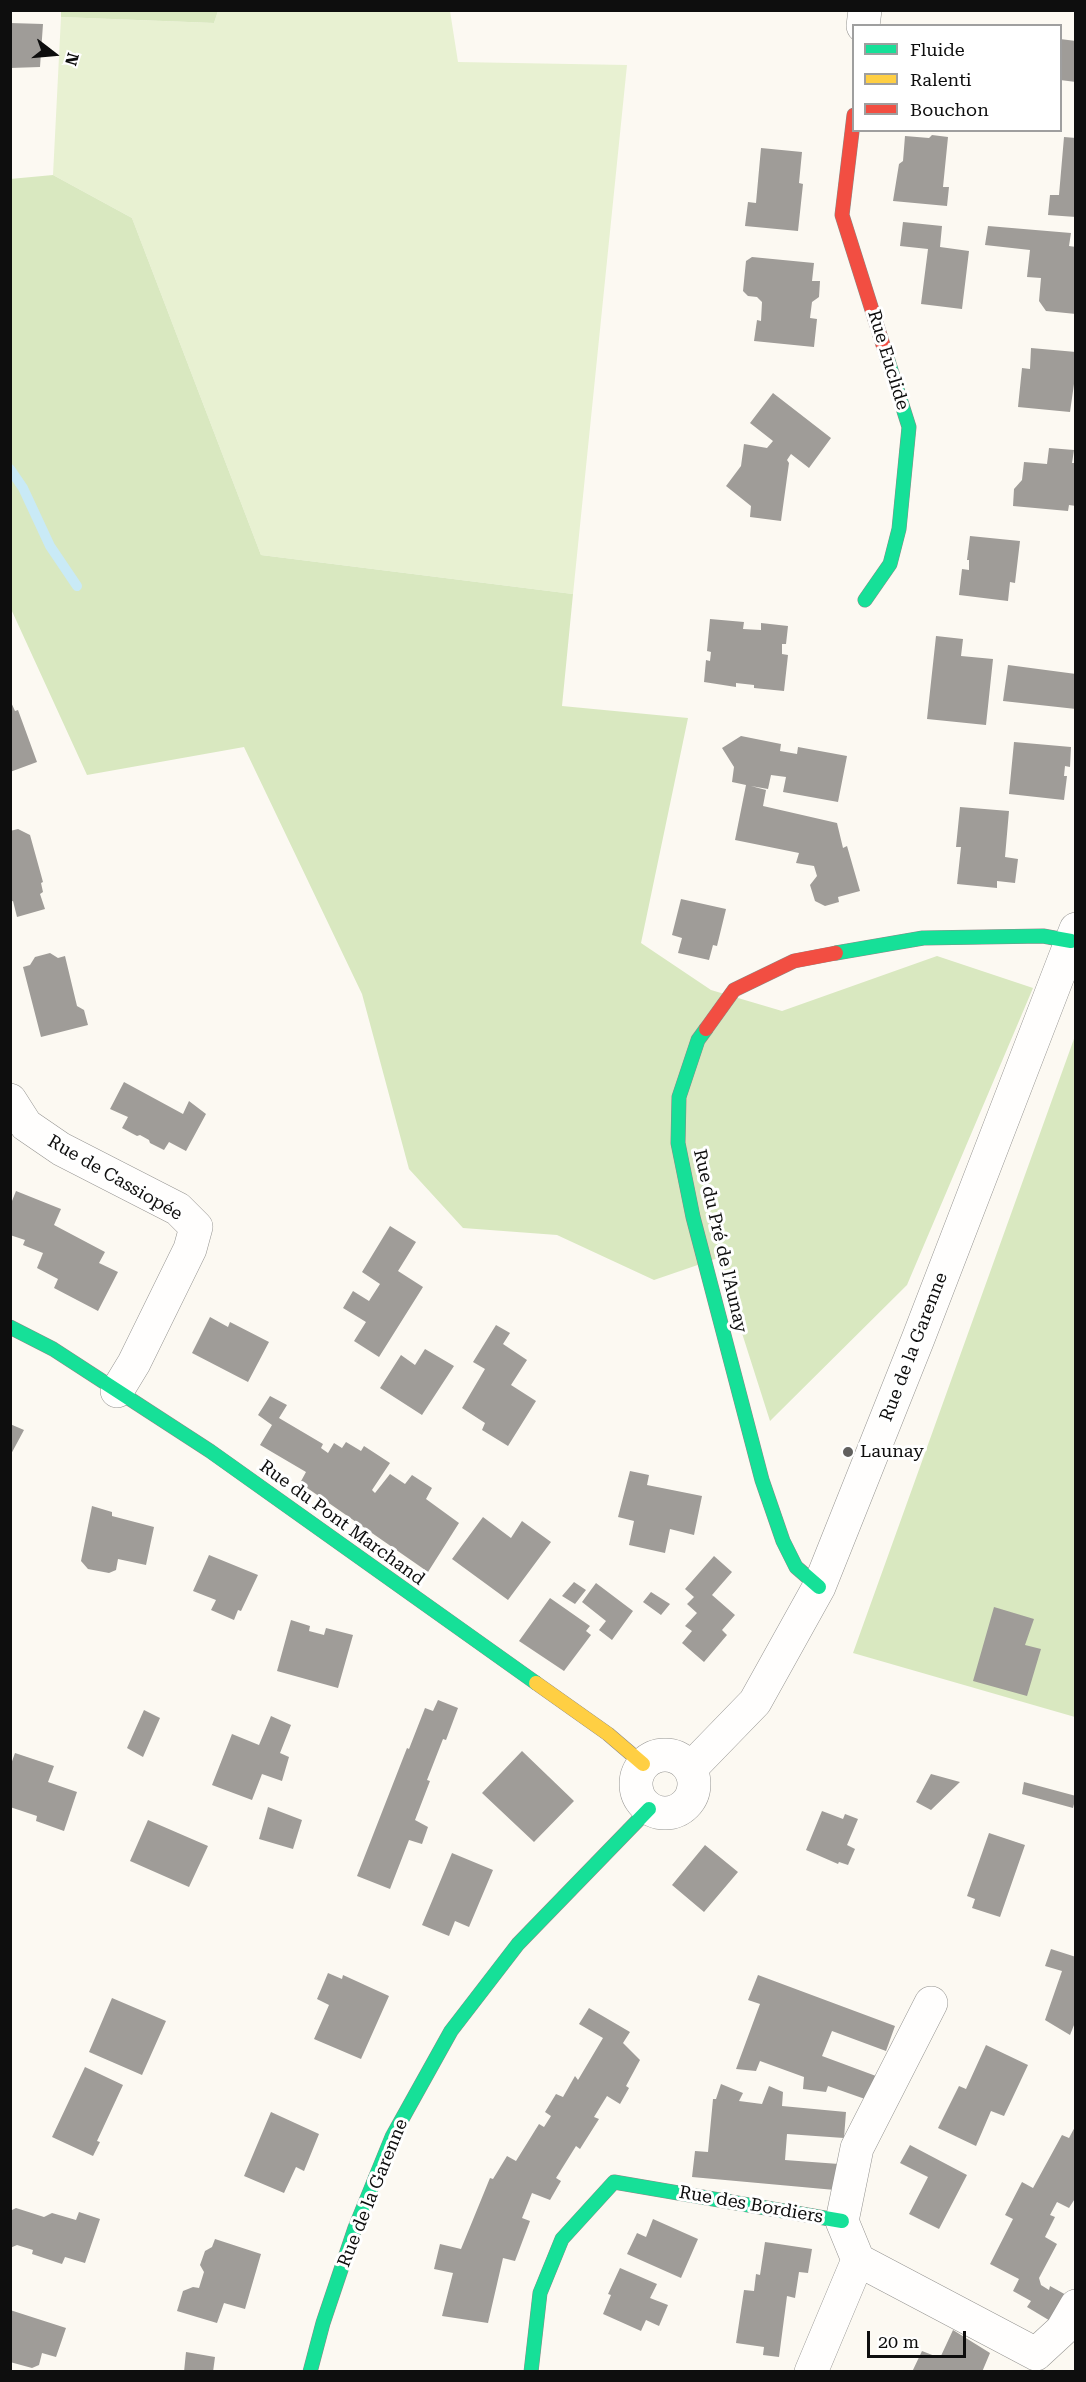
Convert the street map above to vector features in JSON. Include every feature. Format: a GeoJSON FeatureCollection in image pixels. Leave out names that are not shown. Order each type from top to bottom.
{"type":"FeatureCollection","features":[{"type":"Feature","properties":{"kind":"street","name":"Rue Euclide"},"geometry":{"type":"LineString","coordinates":[[852,132],[842,214],[909,427],[899,529],[890,564],[864,600]]}},
{"type":"Feature","properties":{"kind":"street","name":"Rue de la Garenne"},"geometry":{"type":"LineString","coordinates":[[690,1769],[755,1702],[819,1587],[918,1339],[1073,935]]}},
{"type":"Feature","properties":{"kind":"street","name":"Rue du Pré de l'Aunay"},"geometry":{"type":"LineString","coordinates":[[819,1587],[796,1567],[783,1541],[762,1480],[693,1217],[678,1143],[679,1097],[698,1040],[734,990],[794,961],[923,938],[1073,935]]}},
{"type":"Feature","properties":{"kind":"street","name":"Rue de Cassiopée"},"geometry":{"type":"LineString","coordinates":[[10,1100],[26,1125],[61,1149],[178,1209],[196,1227],[190,1249],[134,1363],[117,1391]]}},
{"type":"Feature","properties":{"kind":"street","name":"Rue du Pont Marchand"},"geometry":{"type":"LineString","coordinates":[[10,1327],[53,1349],[210,1451],[608,1734],[643,1764]]}},
{"type":"Feature","properties":{"kind":"street"},"geometry":{"type":"LineString","coordinates":[[668,1755],[676,1757],[690,1769],[694,1786],[688,1802],[674,1812],[657,1812],[642,1803],[636,1788],[638,1771],[643,1764],[651,1759],[668,1755]]}},
{"type":"Feature","properties":{"kind":"street","name":"Rue de la Garenne"},"geometry":{"type":"LineString","coordinates":[[310,2372],[323,2323],[355,2228],[392,2137],[451,2031],[518,1944],[649,1809]]}},
{"type":"Feature","properties":{"kind":"street"},"geometry":{"type":"LineString","coordinates":[[842,2221],[857,2148],[930,2004]]}},
{"type":"Feature","properties":{"kind":"street","name":"Rue des Bordiers"},"geometry":{"type":"LineString","coordinates":[[531,2372],[540,2293],[562,2238],[614,2182],[842,2221],[858,2260]]}},
{"type":"Feature","properties":{"kind":"street"},"geometry":{"type":"LineString","coordinates":[[811,2372],[858,2260],[1034,2363],[1062,2330],[1076,2306]]}},
{"type":"Feature","properties":{"kind":"green space"},"geometry":{"type":"Polygon","coordinates":[[[61,10],[218,11],[214,23],[61,17],[61,10]]]}},
{"type":"Feature","properties":{"kind":"green space"},"geometry":{"type":"Polygon","coordinates":[[[218,11],[450,11],[458,62],[627,65],[573,594],[261,555],[132,218],[53,175],[61,17],[214,23],[218,11]]]}},
{"type":"Feature","properties":{"kind":"green space"},"geometry":{"type":"Polygon","coordinates":[[[53,175],[132,218],[261,555],[573,594],[562,706],[688,718],[641,943],[711,990],[782,1011],[937,956],[1033,988],[907,1285],[770,1421],[718,1258],[654,1280],[557,1235],[463,1228],[409,1169],[362,994],[244,747],[87,775],[11,609],[10,179],[53,175]]]}},
{"type":"Feature","properties":{"kind":"green space"},"geometry":{"type":"Polygon","coordinates":[[[1075,1036],[1075,1717],[853,1653],[1075,1036]]]}},
{"type":"Feature","properties":{"kind":"building"},"geometry":{"type":"Polygon","coordinates":[[[10,23],[43,24],[40,67],[10,68],[10,23]]]}},
{"type":"Feature","properties":{"kind":"building"},"geometry":{"type":"Polygon","coordinates":[[[1062,39],[1076,41],[1076,82],[1062,80],[1062,39]]]}},
{"type":"Feature","properties":{"kind":"building"},"geometry":{"type":"Polygon","coordinates":[[[932,135],[948,137],[943,187],[949,187],[947,206],[893,201],[899,164],[903,161],[905,136],[929,138],[932,135]]]}},
{"type":"Feature","properties":{"kind":"building"},"geometry":{"type":"Polygon","coordinates":[[[1064,137],[1076,138],[1076,217],[1048,215],[1050,195],[1059,195],[1064,137]]]}},
{"type":"Feature","properties":{"kind":"building"},"geometry":{"type":"Polygon","coordinates":[[[761,148],[802,152],[799,183],[803,184],[798,231],[745,226],[748,202],[756,203],[761,148]]]}},
{"type":"Feature","properties":{"kind":"building"},"geometry":{"type":"Polygon","coordinates":[[[903,222],[942,226],[940,247],[969,251],[962,309],[921,304],[928,249],[900,246],[903,222]]]}},
{"type":"Feature","properties":{"kind":"building"},"geometry":{"type":"Polygon","coordinates":[[[988,226],[1071,233],[1069,246],[1076,247],[1076,314],[1046,311],[1039,301],[1041,278],[1027,277],[1030,250],[985,245],[988,226]]]}},
{"type":"Feature","properties":{"kind":"building"},"geometry":{"type":"Polygon","coordinates":[[[752,257],[814,263],[812,281],[820,281],[819,297],[812,302],[810,318],[817,319],[814,347],[754,341],[757,320],[761,321],[762,302],[757,297],[748,296],[743,291],[746,261],[752,257]]]}},
{"type":"Feature","properties":{"kind":"building"},"geometry":{"type":"Polygon","coordinates":[[[1031,348],[1076,352],[1076,384],[1074,384],[1070,412],[1018,407],[1022,368],[1030,369],[1031,348]]]}},
{"type":"Feature","properties":{"kind":"building"},"geometry":{"type":"Polygon","coordinates":[[[773,393],[831,438],[809,468],[791,454],[787,460],[789,463],[781,521],[750,517],[751,506],[726,486],[741,466],[744,444],[767,448],[773,441],[750,423],[773,393]]]}},
{"type":"Feature","properties":{"kind":"building"},"geometry":{"type":"Polygon","coordinates":[[[1049,448],[1074,450],[1072,463],[1076,463],[1076,506],[1069,505],[1068,511],[1013,506],[1014,489],[1022,480],[1024,462],[1047,464],[1049,448]]]}},
{"type":"Feature","properties":{"kind":"building"},"geometry":{"type":"Polygon","coordinates":[[[970,536],[1020,541],[1015,583],[1010,582],[1008,601],[959,595],[962,569],[969,570],[969,560],[967,560],[970,536]]]}},
{"type":"Feature","properties":{"kind":"building"},"geometry":{"type":"Polygon","coordinates":[[[710,619],[744,622],[743,629],[761,630],[761,623],[788,626],[786,644],[782,644],[782,654],[788,655],[784,691],[754,688],[754,685],[736,683],[736,687],[704,682],[706,660],[710,661],[711,652],[707,651],[710,619]]]}},
{"type":"Feature","properties":{"kind":"building"},"geometry":{"type":"Polygon","coordinates":[[[936,636],[963,639],[961,656],[993,659],[986,725],[927,719],[936,636]]]}},
{"type":"Feature","properties":{"kind":"building"},"geometry":{"type":"Polygon","coordinates":[[[1008,665],[1076,674],[1076,709],[1003,701],[1008,665]]]}},
{"type":"Feature","properties":{"kind":"building"},"geometry":{"type":"Polygon","coordinates":[[[10,700],[15,711],[18,710],[37,762],[10,772],[10,700]]]}},
{"type":"Feature","properties":{"kind":"building"},"geometry":{"type":"Polygon","coordinates":[[[741,736],[781,744],[780,751],[797,754],[798,747],[847,756],[838,802],[783,792],[786,777],[771,775],[768,789],[751,786],[766,790],[763,806],[837,823],[843,848],[847,846],[860,891],[838,897],[839,902],[825,906],[815,901],[810,885],[817,876],[814,866],[796,863],[799,853],[735,840],[746,785],[732,782],[734,767],[722,748],[741,736]]]}},
{"type":"Feature","properties":{"kind":"building"},"geometry":{"type":"Polygon","coordinates":[[[1014,742],[1071,747],[1070,767],[1065,766],[1064,776],[1067,776],[1064,800],[1009,794],[1014,742]]]}},
{"type":"Feature","properties":{"kind":"building"},"geometry":{"type":"Polygon","coordinates":[[[960,807],[1009,811],[1005,857],[1018,859],[1015,883],[997,881],[997,888],[957,884],[961,847],[956,847],[960,807]]]}},
{"type":"Feature","properties":{"kind":"building"},"geometry":{"type":"Polygon","coordinates":[[[18,829],[30,835],[43,882],[41,883],[43,892],[40,894],[45,909],[17,917],[13,901],[10,902],[10,831],[18,829]]]}},
{"type":"Feature","properties":{"kind":"building"},"geometry":{"type":"Polygon","coordinates":[[[681,899],[726,909],[717,946],[713,945],[709,960],[678,953],[682,938],[672,935],[681,899]]]}},
{"type":"Feature","properties":{"kind":"building"},"geometry":{"type":"Polygon","coordinates":[[[50,953],[58,958],[65,956],[77,1006],[84,1010],[88,1025],[41,1037],[23,967],[30,965],[35,957],[50,953]]]}},
{"type":"Feature","properties":{"kind":"building"},"geometry":{"type":"Polygon","coordinates":[[[124,1082],[183,1114],[189,1101],[206,1114],[186,1151],[169,1142],[164,1150],[140,1135],[137,1136],[122,1128],[128,1117],[110,1109],[124,1082]]]}},
{"type":"Feature","properties":{"kind":"building"},"geometry":{"type":"Polygon","coordinates":[[[16,1191],[61,1209],[54,1225],[105,1252],[99,1263],[118,1272],[98,1311],[54,1288],[58,1279],[37,1268],[43,1253],[23,1245],[25,1240],[10,1235],[10,1206],[16,1191]]]}},
{"type":"Feature","properties":{"kind":"building"},"geometry":{"type":"Polygon","coordinates":[[[390,1226],[416,1242],[398,1271],[423,1287],[379,1357],[354,1341],[366,1322],[343,1308],[353,1291],[369,1301],[380,1284],[362,1272],[390,1226]]]}},
{"type":"Feature","properties":{"kind":"building"},"geometry":{"type":"Polygon","coordinates":[[[210,1317],[228,1327],[230,1322],[269,1342],[248,1382],[192,1353],[210,1317]]]}},
{"type":"Feature","properties":{"kind":"building"},"geometry":{"type":"Polygon","coordinates":[[[496,1325],[510,1333],[503,1344],[527,1360],[511,1385],[536,1401],[508,1446],[482,1430],[485,1423],[462,1408],[485,1369],[473,1362],[496,1325]]]}},
{"type":"Feature","properties":{"kind":"building"},"geometry":{"type":"Polygon","coordinates":[[[425,1349],[454,1366],[422,1415],[380,1388],[401,1355],[415,1365],[425,1349]]]}},
{"type":"Feature","properties":{"kind":"building"},"geometry":{"type":"Polygon","coordinates":[[[270,1396],[287,1405],[279,1418],[323,1444],[321,1448],[328,1453],[334,1443],[342,1448],[346,1442],[361,1451],[364,1446],[390,1463],[372,1490],[375,1493],[390,1474],[405,1484],[412,1475],[432,1488],[426,1499],[459,1523],[428,1572],[300,1483],[306,1472],[260,1445],[272,1425],[258,1415],[270,1396]]]}},
{"type":"Feature","properties":{"kind":"building"},"geometry":{"type":"Polygon","coordinates":[[[10,1424],[24,1430],[10,1456],[10,1424]]]}},
{"type":"Feature","properties":{"kind":"building"},"geometry":{"type":"Polygon","coordinates":[[[630,1471],[649,1475],[647,1485],[702,1496],[694,1535],[670,1529],[665,1553],[629,1545],[634,1521],[618,1517],[630,1471]]]}},
{"type":"Feature","properties":{"kind":"building"},"geometry":{"type":"Polygon","coordinates":[[[92,1506],[112,1512],[112,1516],[154,1527],[146,1565],[118,1559],[116,1570],[109,1573],[88,1569],[81,1561],[92,1506]]]}},
{"type":"Feature","properties":{"kind":"building"},"geometry":{"type":"Polygon","coordinates":[[[483,1517],[511,1538],[522,1521],[551,1542],[508,1600],[452,1559],[483,1517]]]}},
{"type":"Feature","properties":{"kind":"building"},"geometry":{"type":"Polygon","coordinates":[[[209,1555],[258,1575],[241,1611],[238,1610],[234,1620],[211,1610],[216,1600],[193,1591],[209,1555]]]}},
{"type":"Feature","properties":{"kind":"building"},"geometry":{"type":"Polygon","coordinates":[[[714,1556],[732,1572],[712,1595],[735,1615],[722,1630],[727,1635],[704,1662],[682,1643],[692,1631],[685,1626],[697,1613],[687,1604],[694,1597],[685,1589],[714,1556]]]}},
{"type":"Feature","properties":{"kind":"building"},"geometry":{"type":"Polygon","coordinates":[[[574,1582],[586,1590],[575,1604],[562,1596],[574,1582]]]}},
{"type":"Feature","properties":{"kind":"building"},"geometry":{"type":"Polygon","coordinates":[[[596,1583],[633,1611],[612,1640],[599,1630],[606,1621],[582,1602],[596,1583]]]}},
{"type":"Feature","properties":{"kind":"building"},"geometry":{"type":"Polygon","coordinates":[[[651,1592],[670,1604],[661,1615],[643,1602],[651,1592]]]}},
{"type":"Feature","properties":{"kind":"building"},"geometry":{"type":"Polygon","coordinates":[[[550,1598],[590,1626],[586,1631],[591,1635],[564,1671],[519,1641],[550,1598]]]}},
{"type":"Feature","properties":{"kind":"building"},"geometry":{"type":"Polygon","coordinates":[[[994,1607],[1034,1619],[1025,1645],[1041,1649],[1027,1696],[973,1681],[994,1607]]]}},
{"type":"Feature","properties":{"kind":"building"},"geometry":{"type":"Polygon","coordinates":[[[291,1620],[310,1626],[309,1631],[324,1635],[326,1628],[353,1635],[338,1688],[277,1671],[291,1620]]]}},
{"type":"Feature","properties":{"kind":"building"},"geometry":{"type":"Polygon","coordinates":[[[438,1700],[458,1708],[427,1780],[430,1781],[415,1820],[428,1827],[422,1844],[409,1840],[390,1889],[357,1876],[425,1708],[433,1711],[438,1700]]]}},
{"type":"Feature","properties":{"kind":"building"},"geometry":{"type":"Polygon","coordinates":[[[144,1710],[160,1718],[143,1757],[127,1748],[144,1710]]]}},
{"type":"Feature","properties":{"kind":"building"},"geometry":{"type":"Polygon","coordinates":[[[271,1716],[291,1725],[280,1753],[289,1757],[282,1781],[262,1774],[252,1800],[212,1785],[232,1734],[259,1745],[271,1716]]]}},
{"type":"Feature","properties":{"kind":"building"},"geometry":{"type":"Polygon","coordinates":[[[522,1751],[574,1801],[534,1842],[482,1793],[522,1751]]]}},
{"type":"Feature","properties":{"kind":"building"},"geometry":{"type":"Polygon","coordinates":[[[15,1753],[54,1766],[48,1782],[77,1792],[64,1831],[36,1821],[37,1816],[10,1807],[10,1767],[15,1753]]]}},
{"type":"Feature","properties":{"kind":"building"},"geometry":{"type":"Polygon","coordinates":[[[931,1774],[960,1782],[931,1810],[916,1802],[931,1774]]]}},
{"type":"Feature","properties":{"kind":"building"},"geometry":{"type":"Polygon","coordinates":[[[1024,1782],[1076,1796],[1073,1808],[1022,1794],[1024,1782]]]}},
{"type":"Feature","properties":{"kind":"building"},"geometry":{"type":"Polygon","coordinates":[[[268,1807],[302,1820],[293,1849],[259,1839],[268,1807]]]}},
{"type":"Feature","properties":{"kind":"building"},"geometry":{"type":"Polygon","coordinates":[[[822,1811],[843,1819],[845,1814],[858,1819],[847,1845],[855,1849],[848,1865],[839,1862],[838,1864],[806,1850],[822,1811]]]}},
{"type":"Feature","properties":{"kind":"building"},"geometry":{"type":"Polygon","coordinates":[[[148,1820],[208,1846],[189,1887],[130,1861],[148,1820]]]}},
{"type":"Feature","properties":{"kind":"building"},"geometry":{"type":"Polygon","coordinates":[[[989,1833],[1025,1845],[1000,1917],[972,1908],[975,1899],[967,1896],[989,1833]]]}},
{"type":"Feature","properties":{"kind":"building"},"geometry":{"type":"Polygon","coordinates":[[[705,1845],[738,1872],[704,1912],[672,1885],[705,1845]]]}},
{"type":"Feature","properties":{"kind":"building"},"geometry":{"type":"Polygon","coordinates":[[[452,1853],[493,1870],[469,1927],[455,1921],[449,1936],[422,1925],[452,1853]]]}},
{"type":"Feature","properties":{"kind":"building"},"geometry":{"type":"Polygon","coordinates":[[[1051,1949],[1076,1957],[1076,2020],[1070,2035],[1045,2020],[1062,1971],[1045,1966],[1051,1949]]]}},
{"type":"Feature","properties":{"kind":"building"},"geometry":{"type":"Polygon","coordinates":[[[328,1973],[342,1979],[343,1975],[389,1996],[361,2059],[314,2039],[329,2005],[317,1999],[328,1973]]]}},
{"type":"Feature","properties":{"kind":"building"},"geometry":{"type":"Polygon","coordinates":[[[758,1975],[895,2026],[886,2051],[832,2031],[822,2056],[876,2076],[865,2099],[828,2086],[826,2092],[803,2089],[804,2077],[760,2061],[756,2071],[736,2069],[760,2004],[748,2000],[758,1975]]]}},
{"type":"Feature","properties":{"kind":"building"},"geometry":{"type":"Polygon","coordinates":[[[112,1998],[166,2021],[142,2075],[89,2052],[112,1998]]]}},
{"type":"Feature","properties":{"kind":"building"},"geometry":{"type":"Polygon","coordinates":[[[589,2008],[630,2032],[623,2043],[640,2060],[626,2086],[629,2088],[620,2104],[607,2096],[594,2117],[599,2119],[580,2149],[576,2146],[556,2178],[561,2181],[550,2200],[532,2193],[522,2218],[530,2221],[515,2261],[503,2258],[488,2323],[442,2316],[453,2273],[434,2269],[440,2244],[461,2249],[490,2178],[493,2179],[507,2156],[516,2161],[539,2124],[544,2127],[551,2116],[545,2112],[556,2094],[563,2097],[575,2076],[578,2080],[603,2038],[579,2024],[589,2008]]]}},
{"type":"Feature","properties":{"kind":"building"},"geometry":{"type":"Polygon","coordinates":[[[986,2045],[1028,2065],[1004,2116],[991,2111],[976,2146],[938,2128],[959,2086],[966,2089],[986,2045]]]}},
{"type":"Feature","properties":{"kind":"building"},"geometry":{"type":"Polygon","coordinates":[[[85,2067],[123,2085],[97,2141],[100,2142],[93,2156],[52,2137],[85,2067]]]}},
{"type":"Feature","properties":{"kind":"building"},"geometry":{"type":"Polygon","coordinates":[[[721,2084],[743,2093],[739,2101],[762,2104],[769,2086],[783,2092],[782,2106],[846,2112],[844,2138],[787,2134],[785,2160],[839,2164],[835,2190],[692,2177],[695,2151],[708,2152],[713,2099],[716,2099],[721,2084]]]}},
{"type":"Feature","properties":{"kind":"building"},"geometry":{"type":"Polygon","coordinates":[[[271,2112],[319,2134],[304,2171],[296,2167],[284,2193],[244,2176],[271,2112]]]}},
{"type":"Feature","properties":{"kind":"building"},"geometry":{"type":"Polygon","coordinates":[[[1076,2125],[1076,2197],[1069,2208],[1057,2202],[1050,2215],[1055,2217],[1045,2237],[1057,2244],[1039,2278],[1041,2285],[1049,2290],[1050,2286],[1068,2296],[1052,2322],[1027,2307],[1031,2301],[1013,2291],[1019,2279],[990,2264],[1013,2219],[1005,2215],[1022,2182],[1033,2188],[1062,2135],[1069,2138],[1076,2125]]]}},
{"type":"Feature","properties":{"kind":"building"},"geometry":{"type":"Polygon","coordinates":[[[910,2145],[967,2175],[939,2229],[909,2214],[928,2177],[900,2163],[910,2145]]]}},
{"type":"Feature","properties":{"kind":"building"},"geometry":{"type":"Polygon","coordinates":[[[16,2208],[44,2217],[52,2213],[76,2220],[79,2212],[100,2219],[85,2263],[65,2257],[62,2264],[32,2254],[33,2250],[17,2245],[10,2248],[10,2211],[16,2208]]]}},
{"type":"Feature","properties":{"kind":"building"},"geometry":{"type":"Polygon","coordinates":[[[653,2219],[698,2239],[681,2278],[627,2254],[637,2233],[646,2237],[653,2219]]]}},
{"type":"Feature","properties":{"kind":"building"},"geometry":{"type":"Polygon","coordinates":[[[215,2239],[261,2254],[245,2309],[224,2303],[217,2323],[177,2311],[183,2291],[193,2287],[199,2288],[204,2272],[200,2265],[205,2251],[212,2247],[215,2239]]]}},
{"type":"Feature","properties":{"kind":"building"},"geometry":{"type":"Polygon","coordinates":[[[765,2242],[812,2249],[808,2273],[799,2272],[795,2298],[787,2296],[779,2357],[763,2355],[764,2347],[736,2343],[744,2290],[754,2291],[756,2274],[760,2275],[765,2242]]]}},
{"type":"Feature","properties":{"kind":"building"},"geometry":{"type":"Polygon","coordinates":[[[620,2268],[657,2284],[650,2298],[668,2305],[659,2326],[646,2320],[641,2331],[603,2314],[611,2295],[608,2294],[620,2268]]]}},
{"type":"Feature","properties":{"kind":"building"},"geometry":{"type":"Polygon","coordinates":[[[10,2310],[66,2328],[56,2357],[42,2353],[39,2365],[32,2368],[10,2362],[10,2310]]]}},
{"type":"Feature","properties":{"kind":"building"},"geometry":{"type":"Polygon","coordinates":[[[953,2330],[990,2353],[982,2372],[912,2372],[922,2351],[940,2358],[953,2330]]]}},
{"type":"Feature","properties":{"kind":"building"},"geometry":{"type":"Polygon","coordinates":[[[186,2352],[215,2357],[213,2372],[184,2372],[186,2352]]]}},
{"type":"Feature","properties":{"kind":"waterway"},"geometry":{"type":"LineString","coordinates":[[10,469],[23,488],[50,546],[77,586]]}},
{"type":"Feature","properties":{"kind":"traffic: fast"},"geometry":{"type":"LineString","coordinates":[[865,600],[890,564],[899,529],[909,427],[884,348]]}},
{"type":"Feature","properties":{"kind":"traffic: fast"},"geometry":{"type":"LineString","coordinates":[[836,953],[923,938],[1043,936],[1071,941]]}},
{"type":"Feature","properties":{"kind":"traffic: fast"},"geometry":{"type":"LineString","coordinates":[[706,1029],[698,1040],[679,1097],[678,1143],[693,1217],[762,1480],[783,1541],[796,1567],[819,1587]]}},
{"type":"Feature","properties":{"kind":"traffic: fast"},"geometry":{"type":"LineString","coordinates":[[10,1327],[53,1349],[210,1451],[536,1683]]}},
{"type":"Feature","properties":{"kind":"traffic: fast"},"geometry":{"type":"LineString","coordinates":[[310,2372],[323,2323],[355,2228],[392,2137],[451,2031],[518,1944],[649,1809]]}},
{"type":"Feature","properties":{"kind":"traffic: fast"},"geometry":{"type":"LineString","coordinates":[[531,2372],[540,2293],[562,2239],[614,2182],[842,2221]]}},
{"type":"Feature","properties":{"kind":"traffic: slow"},"geometry":{"type":"LineString","coordinates":[[536,1683],[608,1734],[643,1764]]}},
{"type":"Feature","properties":{"kind":"traffic: jam"},"geometry":{"type":"LineString","coordinates":[[852,132],[842,215],[884,348]]}},
{"type":"Feature","properties":{"kind":"traffic: jam"},"geometry":{"type":"LineString","coordinates":[[706,1029],[734,990],[794,961],[836,953]]}},
{"type":"Feature","properties":{"kind":"place","name":"Launay"},"geometry":{"type":"Point","coordinates":[848,1452]}}]}
